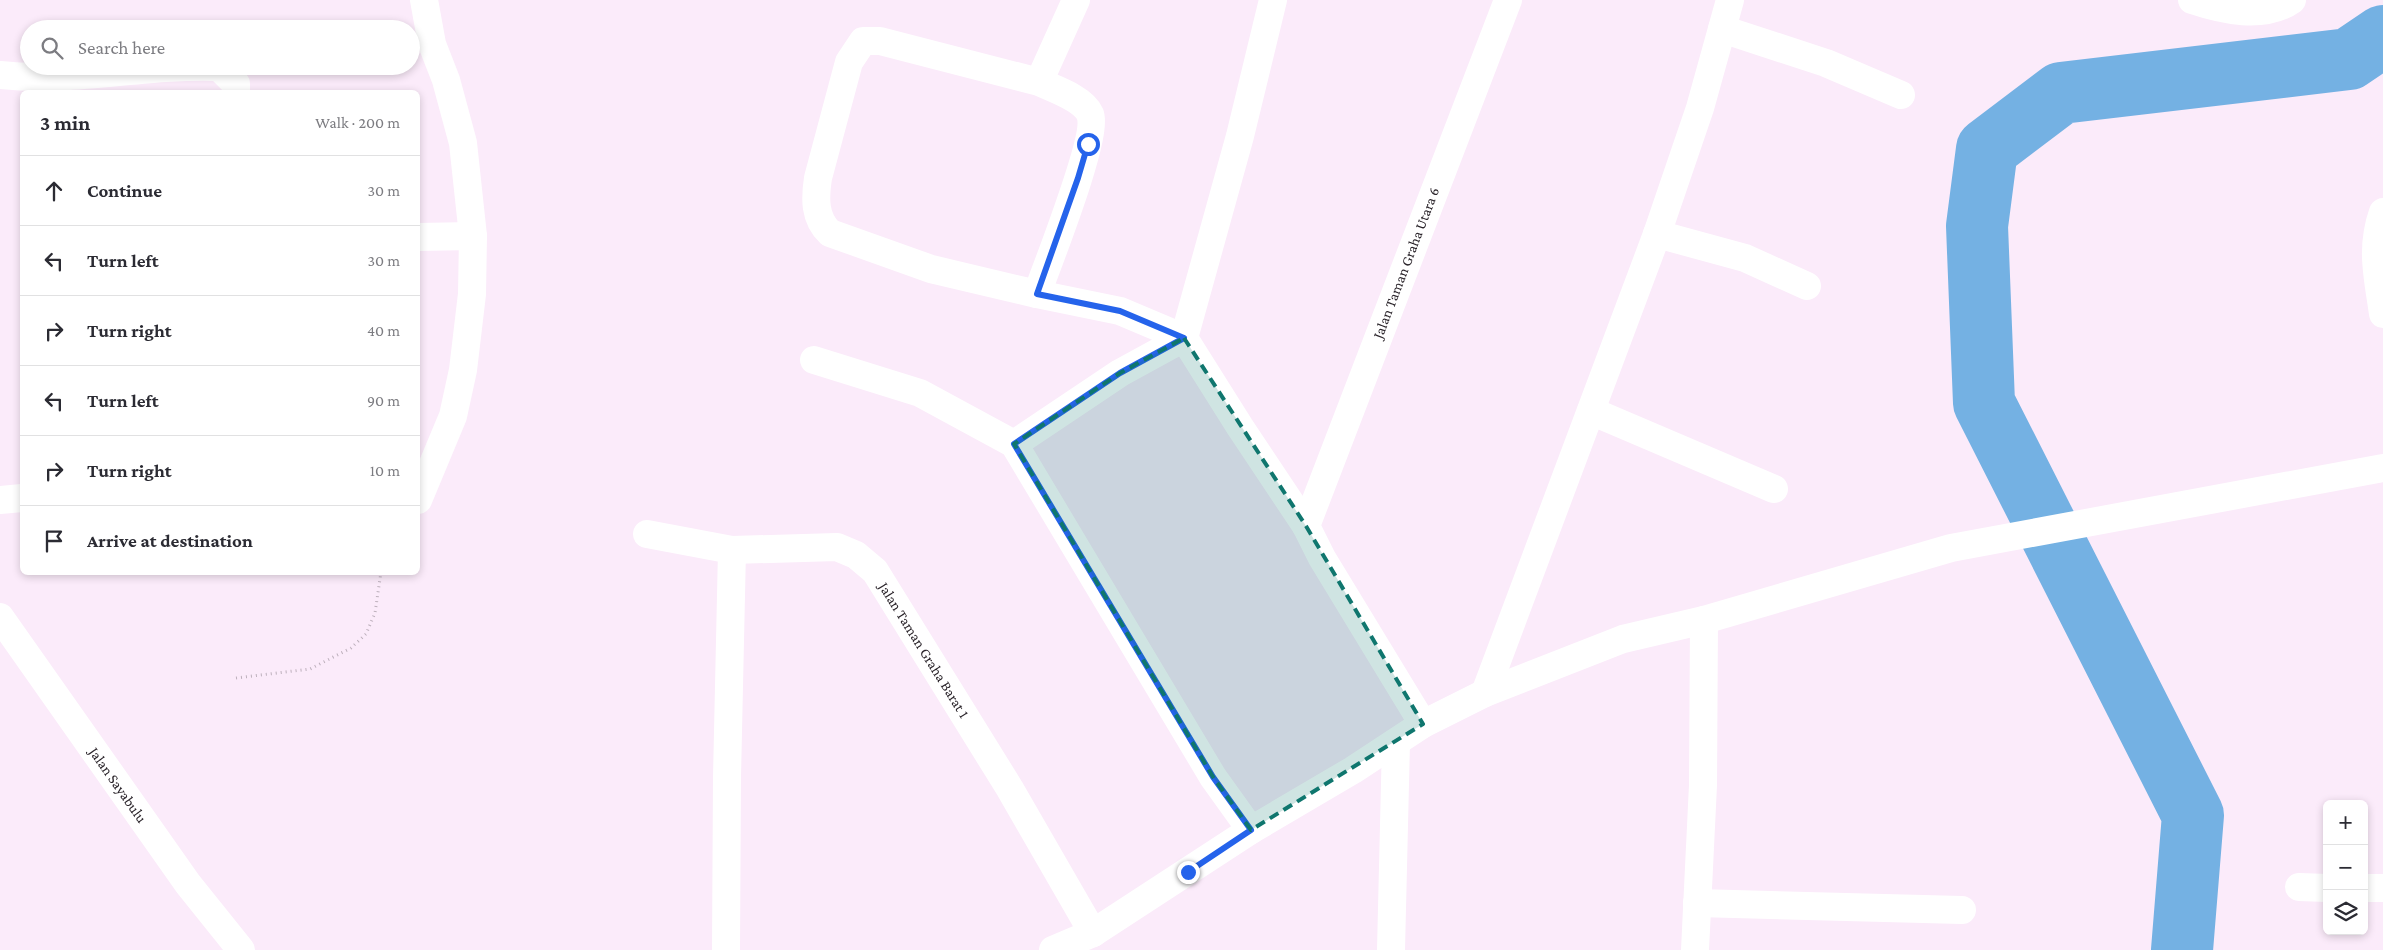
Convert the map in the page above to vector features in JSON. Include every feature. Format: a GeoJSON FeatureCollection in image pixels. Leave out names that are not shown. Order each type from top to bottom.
{"type":"FeatureCollection","features":[{"type":"Feature","properties":{"kind":"street"},"geometry":{"type":"LineString","coordinates":[[420,495],[453,416],[463,370],[472,294],[473,236],[463,143],[446,80],[432,44],[424,0]]}},
{"type":"Feature","properties":{"kind":"street"},"geometry":{"type":"LineString","coordinates":[[1039,82],[1076,0]]}},
{"type":"Feature","properties":{"kind":"street"},"geometry":{"type":"LineString","coordinates":[[1014,444],[1120,373],[1184,338],[1240,136],[1273,0]]}},
{"type":"Feature","properties":{"kind":"street","name":"Jalan Taman Graha Utara 6"},"geometry":{"type":"LineString","coordinates":[[1306,526],[1508,0]]}},
{"type":"Feature","properties":{"kind":"street"},"geometry":{"type":"LineString","coordinates":[[1485,693],[1657,234],[1700,108],[1730,0]]}},
{"type":"Feature","properties":{"kind":"street"},"geometry":{"type":"LineString","coordinates":[[2192,0],[2211,7],[2251,12],[2286,4],[2292,0]]}},
{"type":"Feature","properties":{"kind":"street"},"geometry":{"type":"LineString","coordinates":[[1722,29],[1826,63],[1901,95]]}},
{"type":"Feature","properties":{"kind":"street"},"geometry":{"type":"LineString","coordinates":[[1037,294],[1078,178],[1092,127],[1090,114],[1081,103],[1039,82],[880,41],[863,41],[849,62],[816,193],[818,216],[822,226],[830,233],[931,269],[1037,294],[1120,311],[1184,338],[1306,526],[1322,558],[1423,724]]}},
{"type":"Feature","properties":{"kind":"street"},"geometry":{"type":"LineString","coordinates":[[0,76],[24,78],[102,75]]}},
{"type":"Feature","properties":{"kind":"street"},"geometry":{"type":"LineString","coordinates":[[227,75],[236,84],[236,90]]}},
{"type":"Feature","properties":{"kind":"street"},"geometry":{"type":"LineString","coordinates":[[2383,212],[2376,233],[2375,250],[2383,314]]}},
{"type":"Feature","properties":{"kind":"street"},"geometry":{"type":"LineString","coordinates":[[1657,234],[1745,258],[1807,286]]}},
{"type":"Feature","properties":{"kind":"street"},"geometry":{"type":"LineString","coordinates":[[420,237],[473,236]]}},
{"type":"Feature","properties":{"kind":"street"},"geometry":{"type":"LineString","coordinates":[[814,360],[920,393],[1014,444],[1213,777],[1251,830]]}},
{"type":"Feature","properties":{"kind":"street"},"geometry":{"type":"LineString","coordinates":[[1591,411],[1774,489]]}},
{"type":"Feature","properties":{"kind":"street"},"geometry":{"type":"LineString","coordinates":[[1053,950],[1094,933],[1251,830],[1423,724],[1485,693],[1623,639],[1704,620],[1951,548],[2383,468]]}},
{"type":"Feature","properties":{"kind":"street"},"geometry":{"type":"LineString","coordinates":[[0,500],[20,498]]}},
{"type":"Feature","properties":{"kind":"street","name":"Jalan Taman Graha Barat 1"},"geometry":{"type":"LineString","coordinates":[[647,534],[732,550],[837,547],[856,556],[875,570],[1010,789],[1094,933]]}},
{"type":"Feature","properties":{"kind":"street"},"geometry":{"type":"LineString","coordinates":[[726,950],[727,777],[732,550]]}},
{"type":"Feature","properties":{"kind":"street","name":"Jalan Sayabulu"},"geometry":{"type":"LineString","coordinates":[[0,617],[188,884],[241,950]]}},
{"type":"Feature","properties":{"kind":"street"},"geometry":{"type":"LineString","coordinates":[[1695,950],[1702,785],[1704,620]]}},
{"type":"Feature","properties":{"kind":"street"},"geometry":{"type":"LineString","coordinates":[[1391,950],[1396,742]]}},
{"type":"Feature","properties":{"kind":"street"},"geometry":{"type":"LineString","coordinates":[[2299,887],[2323,888]]}},
{"type":"Feature","properties":{"kind":"street"},"geometry":{"type":"LineString","coordinates":[[2368,888],[2383,888]]}},
{"type":"Feature","properties":{"kind":"street"},"geometry":{"type":"LineString","coordinates":[[1697,904],[1962,910]]}},
{"type":"Feature","properties":{"kind":"path"},"geometry":{"type":"LineString","coordinates":[[236,678],[310,669],[350,648],[366,634],[375,613],[381,575]]}},
{"type":"Feature","properties":{"kind":"highlighted area"},"geometry":{"type":"Polygon","coordinates":[[[1184,338],[1306,526],[1423,724],[1251,830],[1213,777],[1014,444],[1120,373],[1184,338]]]}},
{"type":"Feature","properties":{"kind":"waterway"},"geometry":{"type":"LineString","coordinates":[[2182,950],[2193,815],[1984,403],[1977,226],[1987,149],[2061,93],[2349,59],[2383,36]]}},
{"type":"Feature","properties":{"kind":"route"},"geometry":{"type":"LineString","coordinates":[[1088,144],[1037,294],[1120,311],[1184,338],[1120,373],[1014,444],[1213,777],[1251,830],[1188,872]]}}]}
